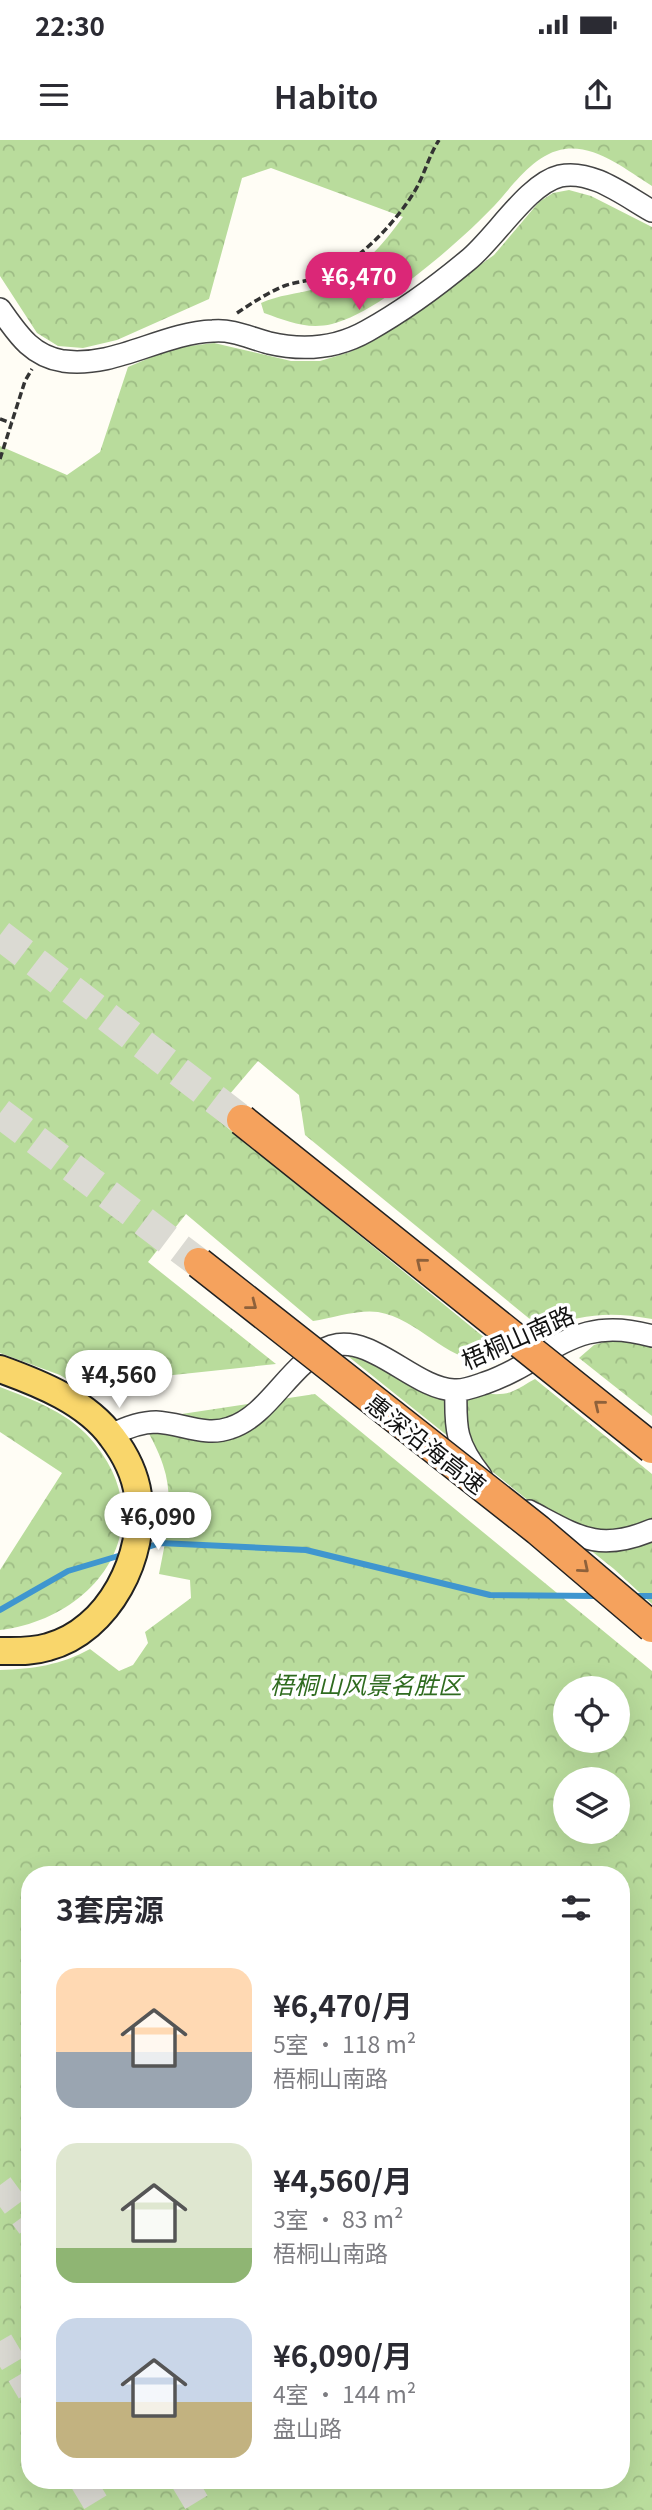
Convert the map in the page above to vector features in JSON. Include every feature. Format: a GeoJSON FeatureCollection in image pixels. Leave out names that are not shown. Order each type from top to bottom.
{"type":"FeatureCollection","features":[{"type":"Feature","properties":{"kind":"highway"},"geometry":{"type":"LineString","coordinates":[[242,1121],[652,1448]]}},
{"type":"Feature","properties":{"kind":"highway","name":"惠深沿海高速"},"geometry":{"type":"LineString","coordinates":[[199,1263],[538,1530],[652,1627]]}},
{"type":"Feature","properties":{"kind":"main road"},"geometry":{"type":"LineString","coordinates":[[0,1369],[59,1394],[90,1415],[111,1435],[129,1464],[138,1495],[139,1528],[130,1565],[109,1602],[73,1636],[49,1647],[0,1651]]}},
{"type":"Feature","properties":{"kind":"street"},"geometry":{"type":"LineString","coordinates":[[0,309],[22,340],[41,355],[63,361],[93,361],[215,330],[298,348],[345,342],[368,331],[467,261],[528,196],[558,177],[576,174],[596,180],[652,211]]}},
{"type":"Feature","properties":{"kind":"street","name":"梧桐山南路"},"geometry":{"type":"LineString","coordinates":[[111,1435],[129,1426],[156,1422],[205,1432],[229,1429],[248,1419],[316,1354],[334,1345],[355,1345],[439,1387],[456,1391],[508,1374],[579,1334],[601,1329],[631,1330],[652,1336]]}},
{"type":"Feature","properties":{"kind":"street"},"geometry":{"type":"LineString","coordinates":[[456,1391],[456,1431],[469,1461],[488,1486],[505,1498],[575,1535],[602,1543],[625,1540],[652,1530]]}},
{"type":"Feature","properties":{"kind":"path"},"geometry":{"type":"LineString","coordinates":[[215,330],[256,300],[285,286],[326,275],[359,254],[388,226],[415,192],[427,160],[439,140]]}},
{"type":"Feature","properties":{"kind":"path"},"geometry":{"type":"LineString","coordinates":[[0,459],[25,381],[41,355]]}},
{"type":"Feature","properties":{"kind":"path"},"geometry":{"type":"LineString","coordinates":[[0,419],[12,424]]}},
{"type":"Feature","properties":{"kind":"green space"},"geometry":{"type":"Polygon","coordinates":[[[0,140],[652,140],[652,186],[621,166],[588,151],[565,149],[544,156],[462,237],[396,291],[351,317],[332,324],[314,326],[297,324],[264,313],[261,303],[315,289],[354,270],[375,251],[403,217],[271,168],[242,178],[209,299],[117,340],[83,348],[58,346],[37,333],[0,276],[0,140]]]}},
{"type":"Feature","properties":{"kind":"green space"},"geometry":{"type":"Polygon","coordinates":[[[569,190],[591,196],[652,227],[652,1319],[596,1315],[542,1329],[305,1135],[299,1095],[258,1061],[212,1115],[507,1356],[488,1360],[471,1359],[441,1345],[411,1325],[378,1312],[354,1313],[313,1321],[186,1214],[148,1262],[276,1364],[107,1382],[92,1394],[60,1375],[0,1353],[0,446],[67,475],[100,452],[128,367],[173,348],[214,343],[291,361],[320,361],[350,352],[379,337],[494,255],[539,202],[553,193],[569,190]]]}},
{"type":"Feature","properties":{"kind":"green space"},"geometry":{"type":"Polygon","coordinates":[[[365,1336],[457,1385],[477,1391],[495,1394],[511,1392],[535,1379],[652,1474],[652,1604],[614,1569],[334,1345],[365,1336]]]}},
{"type":"Feature","properties":{"kind":"green space"},"geometry":{"type":"Polygon","coordinates":[[[614,1339],[652,1345],[652,1416],[579,1358],[594,1345],[614,1339]]]}},
{"type":"Feature","properties":{"kind":"green space"},"geometry":{"type":"Polygon","coordinates":[[[0,1387],[52,1409],[86,1433],[114,1476],[122,1507],[120,1537],[108,1565],[89,1589],[64,1608],[34,1622],[0,1630],[0,1570],[62,1473],[0,1432],[0,1387]]]}},
{"type":"Feature","properties":{"kind":"green space","name":"梧桐山风景名胜区"},"geometry":{"type":"Polygon","coordinates":[[[315,1394],[652,1671],[652,2510],[0,2510],[0,1670],[46,1665],[90,1649],[119,1671],[133,1665],[148,1643],[145,1632],[191,1598],[190,1580],[159,1574],[169,1505],[167,1478],[142,1420],[315,1394]]]}},
{"type":"Feature","properties":{"kind":"waterway"},"geometry":{"type":"LineString","coordinates":[[142,1549],[160,1543],[306,1550],[490,1595],[597,1596]]}},
{"type":"Feature","properties":{"kind":"waterway"},"geometry":{"type":"LineString","coordinates":[[0,1610],[68,1571],[125,1554]]}},
{"type":"Feature","properties":{"kind":"waterway"},"geometry":{"type":"LineString","coordinates":[[633,1596],[652,1596]]}},
{"type":"Feature","properties":{"kind":"tunnel"},"geometry":{"type":"LineString","coordinates":[[0,935],[242,1120]]}},
{"type":"Feature","properties":{"kind":"tunnel"},"geometry":{"type":"LineString","coordinates":[[0,1113],[199,1263]]}},
{"type":"Feature","properties":{"kind":"tunnel"},"geometry":{"type":"LineString","coordinates":[[0,2185],[21,2214]]}},
{"type":"Feature","properties":{"kind":"tunnel"},"geometry":{"type":"LineString","coordinates":[[0,2341],[21,2377]]}},
{"type":"Feature","properties":{"kind":"tunnel"},"geometry":{"type":"LineString","coordinates":[[87,2489],[100,2510]]}},
{"type":"Feature","properties":{"kind":"tunnel"},"geometry":{"type":"LineString","coordinates":[[188,2489],[201,2510]]}}]}
